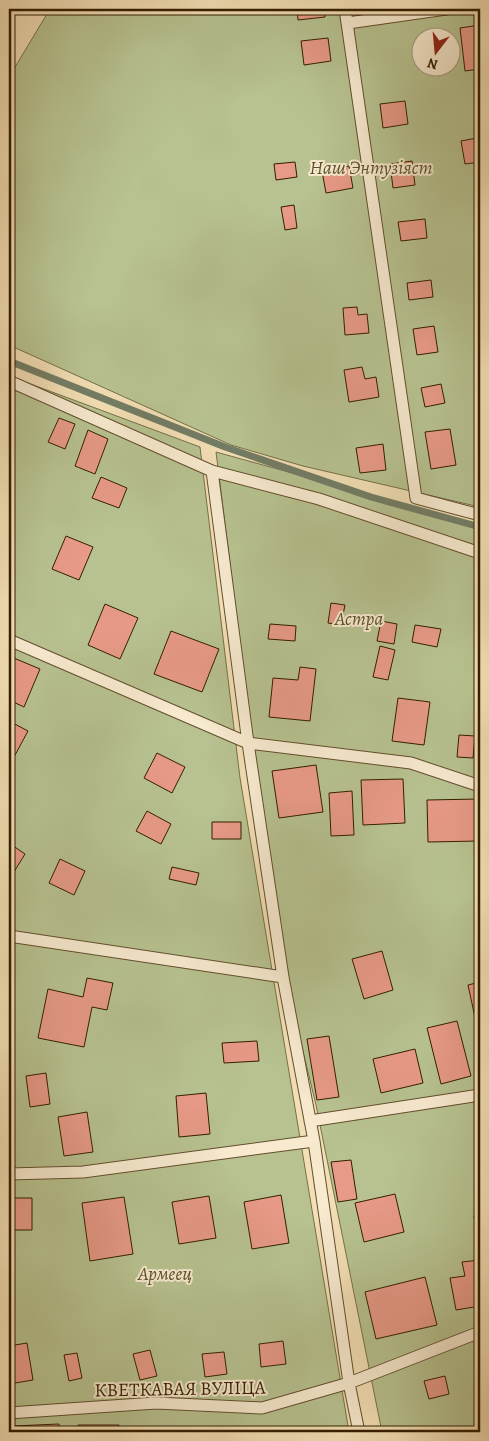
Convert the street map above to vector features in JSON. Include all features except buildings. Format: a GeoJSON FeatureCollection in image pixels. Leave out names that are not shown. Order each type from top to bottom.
{"type":"FeatureCollection","features":[{"type":"Feature","properties":{"kind":"lane"},"geometry":{"type":"LineString","coordinates":[[345,9],[416,498],[480,515]]}},
{"type":"Feature","properties":{"kind":"lane"},"geometry":{"type":"LineString","coordinates":[[348,23],[446,9]]}},
{"type":"Feature","properties":{"kind":"lane"},"geometry":{"type":"LineString","coordinates":[[9,381],[212,471],[319,499],[480,553]]}},
{"type":"Feature","properties":{"kind":"lane"},"geometry":{"type":"LineString","coordinates":[[212,471],[248,743],[282,977],[314,1141],[359,1432]]}},
{"type":"Feature","properties":{"kind":"lane"},"geometry":{"type":"LineString","coordinates":[[9,640],[248,743],[411,763],[480,786]]}},
{"type":"Feature","properties":{"kind":"lane"},"geometry":{"type":"LineString","coordinates":[[9,936],[282,977]]}},
{"type":"Feature","properties":{"kind":"lane"},"geometry":{"type":"LineString","coordinates":[[310,1120],[480,1095]]}},
{"type":"Feature","properties":{"kind":"lane"},"geometry":{"type":"LineString","coordinates":[[9,1174],[83,1172],[314,1141]]}},
{"type":"Feature","properties":{"kind":"lane","name":"КВЕТКАВАЯ ВУЛІЦА"},"geometry":{"type":"LineString","coordinates":[[9,1413],[156,1403],[262,1408],[350,1382],[480,1332]]}},
{"type":"Feature","properties":{"kind":"green space","name":"Наш Энтузіяст"},"geometry":{"type":"Polygon","coordinates":[[[50,9],[480,9],[480,507],[303,466],[231,445],[9,345],[9,77],[50,9]]]}},
{"type":"Feature","properties":{"kind":"green space","name":"Армеец"},"geometry":{"type":"Polygon","coordinates":[[[9,376],[200,447],[240,778],[349,1432],[9,1432],[9,376]]]}},
{"type":"Feature","properties":{"kind":"green space","name":"Астра"},"geometry":{"type":"Polygon","coordinates":[[[216,452],[480,525],[480,1432],[382,1432],[316,1105],[278,948],[216,452]]]}},
{"type":"Feature","properties":{"kind":"waterway"},"geometry":{"type":"LineString","coordinates":[[9,361],[225,447],[371,497],[480,527]]}}]}
